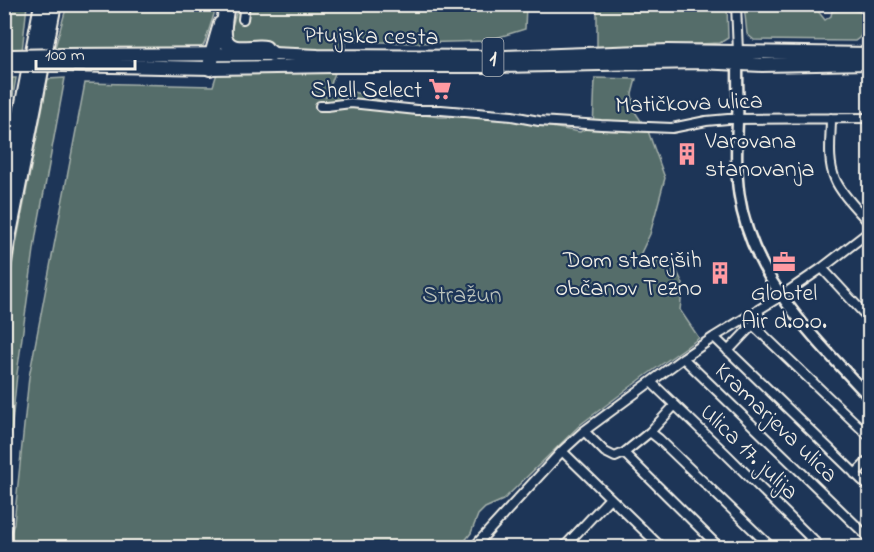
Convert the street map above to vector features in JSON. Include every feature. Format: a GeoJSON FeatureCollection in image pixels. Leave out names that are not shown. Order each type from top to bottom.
{"type":"FeatureCollection","features":[{"type":"Feature","properties":{"kind":"highway"},"geometry":{"type":"LineString","coordinates":[[35,4],[33,21],[43,31]]}},
{"type":"Feature","properties":{"kind":"highway"},"geometry":{"type":"LineString","coordinates":[[4,259],[43,31],[42,4]]}},
{"type":"Feature","properties":{"kind":"highway"},"geometry":{"type":"LineString","coordinates":[[4,202],[43,31],[54,4]]}},
{"type":"Feature","properties":{"kind":"highway"},"geometry":{"type":"LineString","coordinates":[[43,31],[56,20],[59,4]]}},
{"type":"Feature","properties":{"kind":"highway"},"geometry":{"type":"LineString","coordinates":[[226,7],[225,38],[228,43],[242,49],[265,48],[272,54]]}},
{"type":"Feature","properties":{"kind":"highway"},"geometry":{"type":"LineString","coordinates":[[211,61],[226,7]]}},
{"type":"Feature","properties":{"kind":"main road","name":"Ptujska cesta"},"geometry":{"type":"LineString","coordinates":[[211,61],[272,54],[330,57],[506,57],[668,51],[738,58],[870,63]]}},
{"type":"Feature","properties":{"kind":"main road","name":"Ptujska cesta"},"geometry":{"type":"LineString","coordinates":[[8,61],[211,61],[351,66],[497,66],[699,62],[738,58],[870,54]]}},
{"type":"Feature","properties":{"kind":"street"},"geometry":{"type":"LineString","coordinates":[[243,19],[245,4]]}},
{"type":"Feature","properties":{"kind":"street"},"geometry":{"type":"LineString","coordinates":[[736,4],[737,168],[745,221],[752,242],[765,271],[797,318],[870,398]]}},
{"type":"Feature","properties":{"kind":"street","name":"Matičkova ulica"},"geometry":{"type":"LineString","coordinates":[[320,106],[351,103],[512,116],[538,121],[672,128],[706,121],[870,118]]}},
{"type":"Feature","properties":{"kind":"street"},"geometry":{"type":"LineString","coordinates":[[831,118],[831,165],[834,177],[838,186],[870,224]]}},
{"type":"Feature","properties":{"kind":"street"},"geometry":{"type":"LineString","coordinates":[[473,548],[562,451],[585,431],[683,358],[781,296],[870,231]]}},
{"type":"Feature","properties":{"kind":"street"},"geometry":{"type":"LineString","coordinates":[[822,268],[869,318]]}},
{"type":"Feature","properties":{"kind":"street"},"geometry":{"type":"LineString","coordinates":[[728,351],[760,317],[758,310]]}},
{"type":"Feature","properties":{"kind":"street"},"geometry":{"type":"LineString","coordinates":[[753,325],[870,437]]}},
{"type":"Feature","properties":{"kind":"street"},"geometry":{"type":"LineString","coordinates":[[714,337],[870,489]]}},
{"type":"Feature","properties":{"kind":"street","name":"Kramarjeva ulica"},"geometry":{"type":"LineString","coordinates":[[683,358],[870,539]]}},
{"type":"Feature","properties":{"kind":"street","name":"Ulica 17. julija"},"geometry":{"type":"LineString","coordinates":[[651,382],[821,548]]}},
{"type":"Feature","properties":{"kind":"street"},"geometry":{"type":"LineString","coordinates":[[585,431],[611,456],[618,456],[650,432],[675,405]]}},
{"type":"Feature","properties":{"kind":"street"},"geometry":{"type":"LineString","coordinates":[[650,432],[772,548]]}},
{"type":"Feature","properties":{"kind":"street"},"geometry":{"type":"LineString","coordinates":[[562,451],[662,548]]}},
{"type":"Feature","properties":{"kind":"street"},"geometry":{"type":"LineString","coordinates":[[624,453],[720,548]]}},
{"type":"Feature","properties":{"kind":"street"},"geometry":{"type":"LineString","coordinates":[[855,474],[870,459]]}},
{"type":"Feature","properties":{"kind":"street"},"geometry":{"type":"LineString","coordinates":[[563,548],[610,498]]}},
{"type":"Feature","properties":{"kind":"street"},"geometry":{"type":"LineString","coordinates":[[803,548],[812,538]]}},
{"type":"Feature","properties":{"kind":"green space","name":"Stražun"},"geometry":{"type":"Polygon","coordinates":[[[239,4],[526,5],[525,29],[486,41],[415,43],[347,41],[326,97],[344,89],[398,106],[409,113],[439,117],[510,120],[580,132],[593,128],[595,78],[636,79],[632,94],[635,112],[648,131],[665,178],[650,234],[641,253],[644,260],[672,261],[683,284],[680,310],[699,338],[581,424],[503,500],[485,508],[478,515],[471,533],[460,547],[6,548],[14,523],[29,377],[85,83],[213,86],[239,4]]]}},
{"type":"Feature","properties":{"kind":"green space"},"geometry":{"type":"Polygon","coordinates":[[[4,5],[27,5],[22,51],[5,52],[4,5]]]}},
{"type":"Feature","properties":{"kind":"green space"},"geometry":{"type":"Polygon","coordinates":[[[67,5],[217,5],[205,42],[198,49],[54,51],[67,5]]]}},
{"type":"Feature","properties":{"kind":"green space"},"geometry":{"type":"Polygon","coordinates":[[[597,5],[727,5],[728,38],[720,43],[597,49],[597,5]]]}},
{"type":"Feature","properties":{"kind":"green space"},"geometry":{"type":"Polygon","coordinates":[[[744,5],[813,5],[825,20],[831,16],[832,11],[858,11],[862,12],[863,28],[861,36],[855,41],[754,40],[747,34],[744,5]]]}},
{"type":"Feature","properties":{"kind":"green space"},"geometry":{"type":"Polygon","coordinates":[[[4,78],[16,78],[5,143],[4,78]]]}},
{"type":"Feature","properties":{"kind":"green space"},"geometry":{"type":"Polygon","coordinates":[[[65,78],[36,235],[17,374],[5,493],[5,302],[48,79],[65,78]]]}},
{"type":"Feature","properties":{"kind":"place","name":"Shell Select"},"geometry":{"type":"Point","coordinates":[440,89]}},
{"type":"Feature","properties":{"kind":"place","name":"Varovana stanovanja"},"geometry":{"type":"Point","coordinates":[687,154]}},
{"type":"Feature","properties":{"kind":"place","name":"Globtel Air d.o.o."},"geometry":{"type":"Point","coordinates":[784,262]}},
{"type":"Feature","properties":{"kind":"place","name":"Dom starejših občanov Tezno"},"geometry":{"type":"Point","coordinates":[720,273]}}]}
